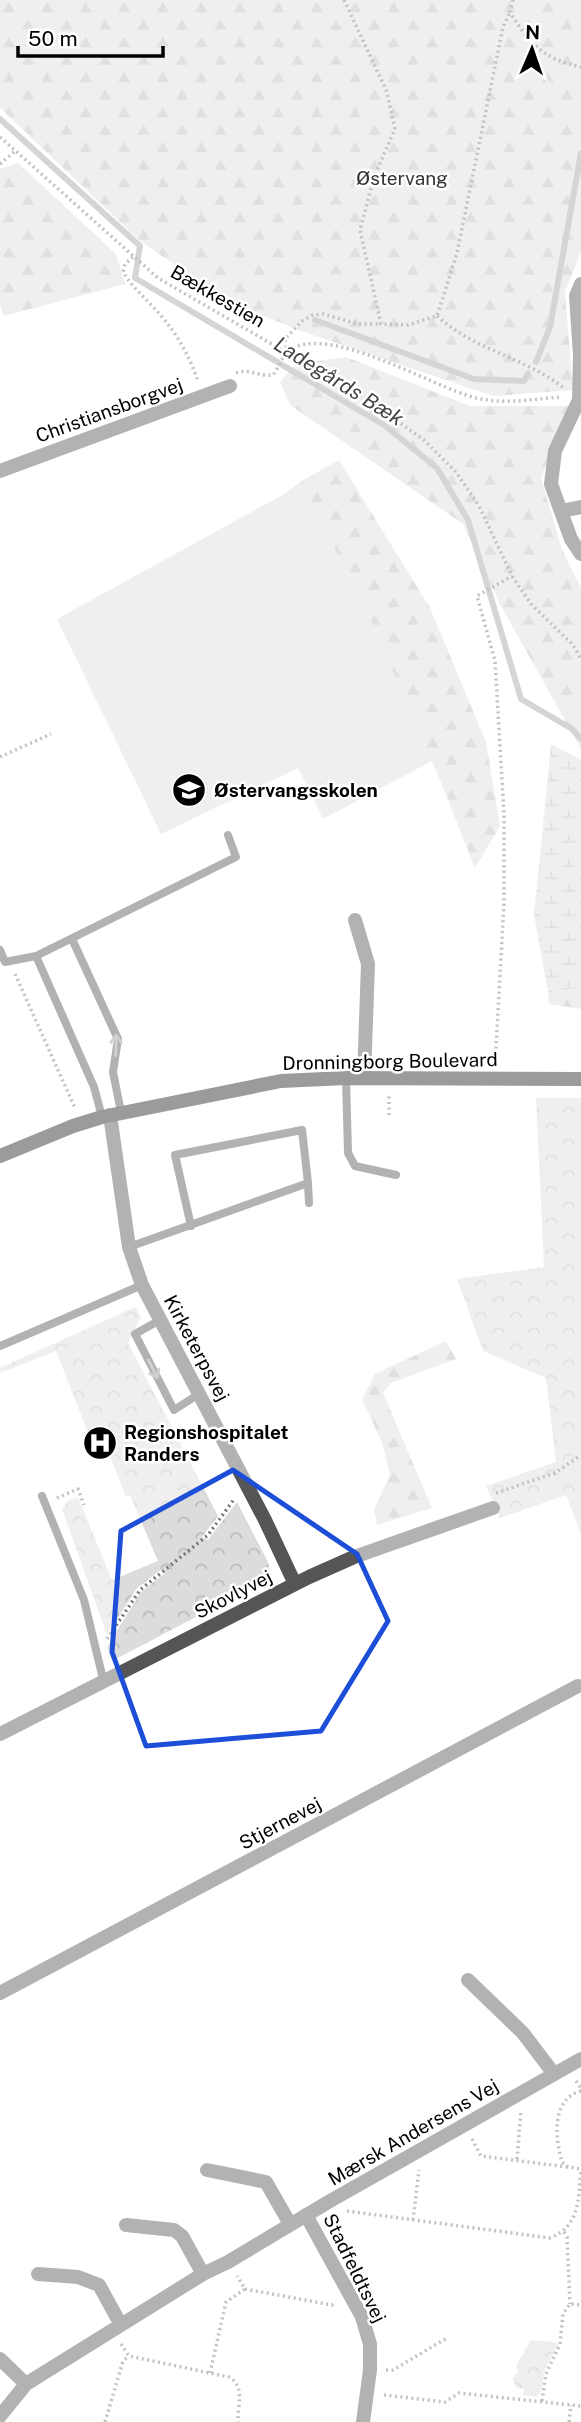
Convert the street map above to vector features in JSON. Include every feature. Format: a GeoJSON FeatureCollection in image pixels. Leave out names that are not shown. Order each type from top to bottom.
{"type":"FeatureCollection","features":[{"type":"Feature","properties":{"kind":"street"},"geometry":{"type":"LineString","coordinates":[[581,284],[576,296],[581,355],[579,400],[555,451],[551,484],[571,539],[581,554]]}},
{"type":"Feature","properties":{"kind":"street","name":"Christiansborgvej"},"geometry":{"type":"LineString","coordinates":[[0,471],[230,386]]}},
{"type":"Feature","properties":{"kind":"street"},"geometry":{"type":"LineString","coordinates":[[561,511],[581,507]]}},
{"type":"Feature","properties":{"kind":"street"},"geometry":{"type":"LineString","coordinates":[[355,920],[368,964],[364,1078]]}},
{"type":"Feature","properties":{"kind":"street","name":"Dronningborg Boulevard"},"geometry":{"type":"LineString","coordinates":[[0,1156],[82,1122],[111,1114],[281,1081],[494,1077],[581,1079]]}},
{"type":"Feature","properties":{"kind":"street","name":"Kirketerpsvej"},"geometry":{"type":"LineString","coordinates":[[111,1114],[129,1247],[142,1284],[295,1584]]}},
{"type":"Feature","properties":{"kind":"street","name":"Skovlyvej"},"geometry":{"type":"LineString","coordinates":[[0,1734],[295,1584],[354,1557],[493,1508]]}},
{"type":"Feature","properties":{"kind":"street","name":"Stjernevej"},"geometry":{"type":"LineString","coordinates":[[0,1993],[578,1686]]}},
{"type":"Feature","properties":{"kind":"street"},"geometry":{"type":"LineString","coordinates":[[468,1980],[523,2033],[554,2074]]}},
{"type":"Feature","properties":{"kind":"street","name":"Mærsk Andersens Vej"},"geometry":{"type":"LineString","coordinates":[[0,2416],[26,2384],[203,2274],[581,2059]]}},
{"type":"Feature","properties":{"kind":"street"},"geometry":{"type":"LineString","coordinates":[[207,2170],[266,2182],[290,2224]]}},
{"type":"Feature","properties":{"kind":"street","name":"Stadfeldtsvej"},"geometry":{"type":"LineString","coordinates":[[306,2215],[362,2317],[370,2344],[370,2370],[363,2422]]}},
{"type":"Feature","properties":{"kind":"street"},"geometry":{"type":"LineString","coordinates":[[126,2225],[174,2230],[182,2236],[203,2274]]}},
{"type":"Feature","properties":{"kind":"street"},"geometry":{"type":"LineString","coordinates":[[38,2274],[79,2277],[99,2285],[117,2328]]}},
{"type":"Feature","properties":{"kind":"street"},"geometry":{"type":"LineString","coordinates":[[0,2359],[26,2384]]}},
{"type":"Feature","properties":{"kind":"lane"},"geometry":{"type":"LineString","coordinates":[[0,950],[5,962],[36,956],[236,857],[228,835]]}},
{"type":"Feature","properties":{"kind":"lane"},"geometry":{"type":"LineString","coordinates":[[72,939],[118,1039],[111,1114]]}},
{"type":"Feature","properties":{"kind":"lane"},"geometry":{"type":"LineString","coordinates":[[36,956],[94,1087],[111,1114]]}},
{"type":"Feature","properties":{"kind":"lane"},"geometry":{"type":"LineString","coordinates":[[346,1078],[348,1153],[355,1166],[396,1175]]}},
{"type":"Feature","properties":{"kind":"lane"},"geometry":{"type":"LineString","coordinates":[[191,1226],[175,1155],[303,1130],[309,1203]]}},
{"type":"Feature","properties":{"kind":"lane"},"geometry":{"type":"LineString","coordinates":[[129,1247],[308,1183]]}},
{"type":"Feature","properties":{"kind":"lane"},"geometry":{"type":"LineString","coordinates":[[0,1346],[142,1284]]}},
{"type":"Feature","properties":{"kind":"lane"},"geometry":{"type":"LineString","coordinates":[[160,1320],[135,1334],[174,1410],[199,1394]]}},
{"type":"Feature","properties":{"kind":"lane"},"geometry":{"type":"LineString","coordinates":[[44,1499],[84,1600],[103,1683]]}},
{"type":"Feature","properties":{"kind":"path"},"geometry":{"type":"LineString","coordinates":[[344,0],[387,92],[395,129],[374,177],[360,230],[382,324]]}},
{"type":"Feature","properties":{"kind":"path"},"geometry":{"type":"LineString","coordinates":[[437,316],[457,253],[503,27],[513,0]]}},
{"type":"Feature","properties":{"kind":"path"},"geometry":{"type":"LineString","coordinates":[[510,12],[537,49],[581,67]]}},
{"type":"Feature","properties":{"kind":"path","name":"Bækkestien"},"geometry":{"type":"LineString","coordinates":[[0,137],[158,278],[363,397],[424,440],[456,472],[479,506],[512,576],[531,604],[573,645],[581,659]]}},
{"type":"Feature","properties":{"kind":"path"},"geometry":{"type":"LineString","coordinates":[[0,164],[15,151]]}},
{"type":"Feature","properties":{"kind":"path"},"geometry":{"type":"LineString","coordinates":[[134,257],[125,264],[123,272],[134,289],[162,317],[189,356],[203,396]]}},
{"type":"Feature","properties":{"kind":"path"},"geometry":{"type":"LineString","coordinates":[[230,386],[225,376],[243,370],[265,376],[275,374],[286,354],[285,339],[302,321],[313,315],[323,314],[358,324],[408,325],[437,316]]}},
{"type":"Feature","properties":{"kind":"path"},"geometry":{"type":"LineString","coordinates":[[437,316],[448,326],[486,348],[552,379],[579,400]]}},
{"type":"Feature","properties":{"kind":"path"},"geometry":{"type":"LineString","coordinates":[[286,354],[307,344],[345,346],[475,397],[514,403],[561,397],[579,400]]}},
{"type":"Feature","properties":{"kind":"path"},"geometry":{"type":"LineString","coordinates":[[494,1077],[504,904],[504,814],[495,661],[477,596],[512,576]]}},
{"type":"Feature","properties":{"kind":"path"},"geometry":{"type":"LineString","coordinates":[[0,757],[51,734]]}},
{"type":"Feature","properties":{"kind":"path"},"geometry":{"type":"LineString","coordinates":[[9,961],[82,1122]]}},
{"type":"Feature","properties":{"kind":"path"},"geometry":{"type":"LineString","coordinates":[[493,1508],[494,1493],[555,1473],[581,1455]]}},
{"type":"Feature","properties":{"kind":"path"},"geometry":{"type":"LineString","coordinates":[[44,1499],[78,1489],[84,1505]]}},
{"type":"Feature","properties":{"kind":"path"},"geometry":{"type":"LineString","coordinates":[[95,1647],[104,1643],[140,1590],[208,1535],[235,1499],[249,1490]]}},
{"type":"Feature","properties":{"kind":"path"},"geometry":{"type":"LineString","coordinates":[[568,2167],[562,2162],[560,2155],[558,2120],[566,2098],[581,2091]]}},
{"type":"Feature","properties":{"kind":"path"},"geometry":{"type":"LineString","coordinates":[[512,2098],[522,2112],[517,2160]]}},
{"type":"Feature","properties":{"kind":"path"},"geometry":{"type":"LineString","coordinates":[[330,2201],[341,2210],[412,2220],[550,2238],[564,2232],[577,2208],[581,2170],[481,2156],[464,2126]]}},
{"type":"Feature","properties":{"kind":"path"},"geometry":{"type":"LineString","coordinates":[[411,2156],[420,2171],[412,2220]]}},
{"type":"Feature","properties":{"kind":"path"},"geometry":{"type":"LineString","coordinates":[[542,2401],[546,2374],[560,2344],[564,2314],[570,2304],[567,2236],[564,2232]]}},
{"type":"Feature","properties":{"kind":"path"},"geometry":{"type":"LineString","coordinates":[[228,2262],[245,2289]]}},
{"type":"Feature","properties":{"kind":"path"},"geometry":{"type":"LineString","coordinates":[[210,2373],[226,2302],[245,2289],[331,2305],[350,2297]]}},
{"type":"Feature","properties":{"kind":"path"},"geometry":{"type":"LineString","coordinates":[[570,2304],[581,2305]]}},
{"type":"Feature","properties":{"kind":"path"},"geometry":{"type":"LineString","coordinates":[[117,2328],[129,2356]]}},
{"type":"Feature","properties":{"kind":"path"},"geometry":{"type":"LineString","coordinates":[[370,2370],[393,2370],[447,2338]]}},
{"type":"Feature","properties":{"kind":"path"},"geometry":{"type":"LineString","coordinates":[[129,2356],[229,2377],[239,2386],[238,2422]]}},
{"type":"Feature","properties":{"kind":"path"},"geometry":{"type":"LineString","coordinates":[[105,2422],[123,2361],[129,2356]]}},
{"type":"Feature","properties":{"kind":"path"},"geometry":{"type":"LineString","coordinates":[[367,2393],[445,2402],[459,2393],[581,2406]]}},
{"type":"Feature","properties":{"kind":"path"},"geometry":{"type":"LineString","coordinates":[[569,2422],[571,2405]]}},
{"type":"Feature","properties":{"kind":"highlighted area"},"geometry":{"type":"Polygon","coordinates":[[[233,1470],[357,1554],[388,1621],[321,1731],[146,1746],[112,1652],[121,1531],[233,1470]]]}},
{"type":"Feature","properties":{"kind":"green space","name":"Østervang"},"geometry":{"type":"Polygon","coordinates":[[[0,0],[581,0],[581,252],[565,292],[573,390],[493,396],[301,331],[227,301],[139,240],[0,108],[0,0]]]}},
{"type":"Feature","properties":{"kind":"green space"},"geometry":{"type":"Polygon","coordinates":[[[18,163],[116,254],[125,284],[4,316],[0,304],[0,169],[18,163]]]}},
{"type":"Feature","properties":{"kind":"green space"},"geometry":{"type":"Polygon","coordinates":[[[346,357],[470,406],[569,406],[541,478],[562,550],[581,587],[581,749],[501,606],[463,524],[290,405],[280,382],[295,364],[346,357]]]}},
{"type":"Feature","properties":{"kind":"green space"},"geometry":{"type":"Polygon","coordinates":[[[339,460],[430,608],[486,742],[500,826],[475,868],[438,775],[363,603],[300,482],[339,460]]]}},
{"type":"Feature","properties":{"kind":"green space"},"geometry":{"type":"Polygon","coordinates":[[[300,482],[363,603],[432,761],[323,819],[298,768],[161,834],[57,619],[286,493],[300,482]]]}},
{"type":"Feature","properties":{"kind":"green space"},"geometry":{"type":"Polygon","coordinates":[[[551,744],[581,760],[581,989],[548,991],[534,915],[551,744]]]}},
{"type":"Feature","properties":{"kind":"green space"},"geometry":{"type":"Polygon","coordinates":[[[581,989],[581,1009],[549,1004],[548,991],[581,989]]]}},
{"type":"Feature","properties":{"kind":"green space"},"geometry":{"type":"Polygon","coordinates":[[[536,1098],[581,1098],[581,1534],[566,1495],[500,1518],[486,1486],[556,1462],[546,1378],[483,1351],[457,1279],[544,1267],[536,1098]]]}},
{"type":"Feature","properties":{"kind":"green space"},"geometry":{"type":"Polygon","coordinates":[[[135,1307],[141,1317],[128,1343],[218,1516],[202,1537],[208,1540],[237,1502],[270,1571],[263,1582],[112,1661],[106,1648],[141,1592],[165,1573],[162,1569],[137,1588],[107,1635],[62,1509],[68,1501],[78,1497],[112,1580],[158,1561],[130,1495],[126,1497],[102,1436],[91,1440],[56,1351],[0,1373],[0,1368],[135,1307]]]}},
{"type":"Feature","properties":{"kind":"green space"},"geometry":{"type":"Polygon","coordinates":[[[446,1341],[456,1359],[391,1383],[383,1393],[432,1508],[377,1525],[374,1510],[390,1475],[382,1442],[362,1400],[375,1374],[446,1341]]]}},
{"type":"Feature","properties":{"kind":"green space"},"geometry":{"type":"Polygon","coordinates":[[[531,2340],[555,2342],[558,2345],[544,2372],[541,2392],[537,2397],[523,2395],[524,2389],[516,2388],[513,2378],[518,2371],[516,2366],[531,2340]]]}},
{"type":"Feature","properties":{"kind":"waterway","name":"Ladegårds Bæk"},"geometry":{"type":"LineString","coordinates":[[0,119],[140,246],[135,278],[384,425],[437,468],[468,520],[521,699],[572,729],[581,739]]}},
{"type":"Feature","properties":{"kind":"waterway"},"geometry":{"type":"LineString","coordinates":[[536,362],[550,327],[581,153]]}},
{"type":"Feature","properties":{"kind":"waterway"},"geometry":{"type":"LineString","coordinates":[[315,320],[474,379],[524,381],[528,374]]}},
{"type":"Feature","properties":{"kind":"place","name":"Østervangsskolen"},"geometry":{"type":"Point","coordinates":[189,790]}},
{"type":"Feature","properties":{"kind":"place","name":"Regionshospitalet Randers"},"geometry":{"type":"Point","coordinates":[100,1443]}}]}
